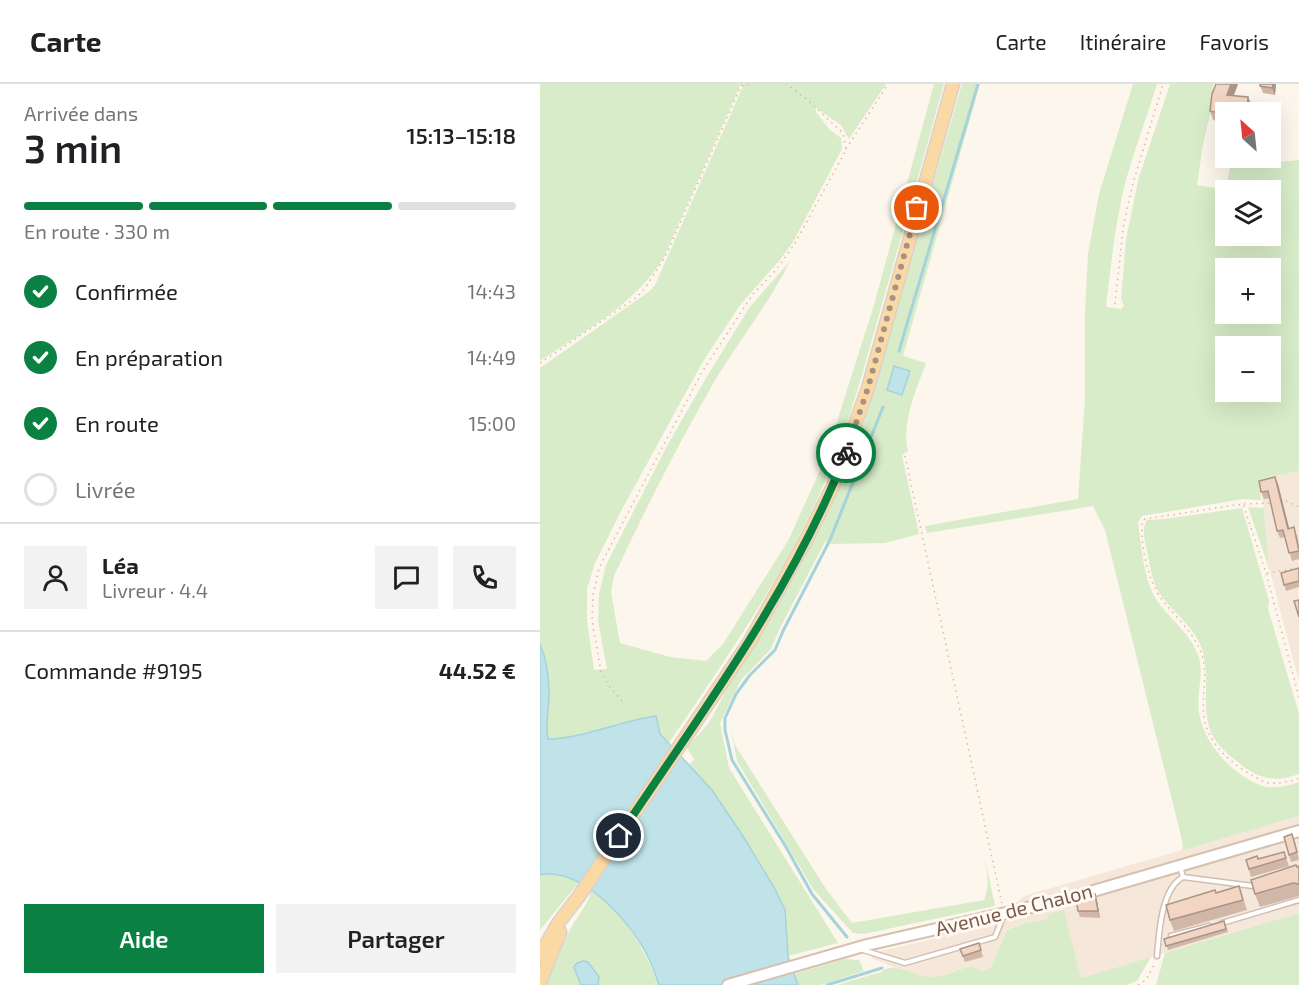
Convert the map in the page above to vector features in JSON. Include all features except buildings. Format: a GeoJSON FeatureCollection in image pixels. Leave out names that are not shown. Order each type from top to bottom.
{"type":"FeatureCollection","features":[{"type":"Feature","properties":{"kind":"main road"},"geometry":{"type":"LineString","coordinates":[[540,939],[568,912],[750,640],[833,486],[868,388],[953,84]]}},
{"type":"Feature","properties":{"kind":"main road","name":"Avenue de Chalon"},"geometry":{"type":"LineString","coordinates":[[728,985],[856,948],[1066,899],[1299,831]]}},
{"type":"Feature","properties":{"kind":"main road"},"geometry":{"type":"LineString","coordinates":[[540,982],[568,912]]}},
{"type":"Feature","properties":{"kind":"main road"},"geometry":{"type":"LineString","coordinates":[[540,955],[559,922]]}},
{"type":"Feature","properties":{"kind":"lane"},"geometry":{"type":"LineString","coordinates":[[1180,865],[1183,877]]}},
{"type":"Feature","properties":{"kind":"lane"},"geometry":{"type":"LineString","coordinates":[[1157,956],[1160,924],[1175,882],[1183,877],[1253,886],[1262,884]]}},
{"type":"Feature","properties":{"kind":"lane"},"geometry":{"type":"LineString","coordinates":[[1171,936],[1299,900]]}},
{"type":"Feature","properties":{"kind":"lane"},"geometry":{"type":"LineString","coordinates":[[856,948],[905,963],[995,937],[1004,914]]}},
{"type":"Feature","properties":{"kind":"path"},"geometry":{"type":"LineString","coordinates":[[540,363],[637,297],[645,288],[665,257],[742,85],[751,84]]}},
{"type":"Feature","properties":{"kind":"path"},"geometry":{"type":"LineString","coordinates":[[786,84],[804,97],[843,134],[846,150]]}},
{"type":"Feature","properties":{"kind":"path"},"geometry":{"type":"LineString","coordinates":[[622,701],[601,672],[592,620],[593,595],[599,568],[702,372],[753,294],[776,270],[794,245],[846,150],[888,84]]}},
{"type":"Feature","properties":{"kind":"path"},"geometry":{"type":"LineString","coordinates":[[1115,304],[1124,222],[1163,84]]}},
{"type":"Feature","properties":{"kind":"path"},"geometry":{"type":"LineString","coordinates":[[905,456],[1004,914]]}},
{"type":"Feature","properties":{"kind":"path"},"geometry":{"type":"LineString","coordinates":[[1299,507],[1286,501],[1243,504],[1145,519],[1142,522],[1142,539],[1150,576],[1161,598],[1198,646],[1205,661],[1204,714],[1206,726],[1218,749],[1241,769],[1266,783],[1289,782],[1299,778]]}},
{"type":"Feature","properties":{"kind":"path"},"geometry":{"type":"LineString","coordinates":[[1243,504],[1266,573],[1299,697]]}},
{"type":"Feature","properties":{"kind":"path"},"geometry":{"type":"LineString","coordinates":[[1266,573],[1299,568]]}},
{"type":"Feature","properties":{"kind":"path"},"geometry":{"type":"LineString","coordinates":[[1137,985],[1146,980],[1157,956]]}},
{"type":"Feature","properties":{"kind":"path"},"geometry":{"type":"LineString","coordinates":[[1146,980],[1147,985]]}},
{"type":"Feature","properties":{"kind":"shaded area"},"geometry":{"type":"Polygon","coordinates":[[[1299,471],[1299,682],[1269,568],[1264,508],[1259,480],[1299,471]]]}},
{"type":"Feature","properties":{"kind":"shaded area"},"geometry":{"type":"Polygon","coordinates":[[[1299,816],[1299,913],[1081,978],[1048,919],[1007,930],[991,967],[981,971],[972,966],[930,978],[871,958],[876,952],[993,925],[1024,896],[1299,816]]]}},
{"type":"Feature","properties":{"kind":"green space"},"geometry":{"type":"Polygon","coordinates":[[[540,84],[741,84],[664,257],[652,274],[624,303],[540,361],[540,84]]]}},
{"type":"Feature","properties":{"kind":"green space"},"geometry":{"type":"Polygon","coordinates":[[[744,84],[886,84],[849,139],[841,125],[816,108],[816,112],[830,130],[841,138],[842,149],[793,242],[740,305],[702,363],[595,563],[587,589],[587,621],[594,670],[607,669],[598,621],[599,594],[606,565],[668,444],[705,380],[749,308],[790,261],[774,291],[726,362],[703,401],[663,475],[614,576],[611,592],[620,643],[670,657],[706,661],[723,644],[788,541],[825,459],[874,305],[934,84],[944,84],[844,433],[815,504],[765,597],[668,744],[660,734],[656,716],[575,736],[548,739],[546,715],[548,680],[540,644],[540,368],[650,291],[655,285],[744,84]]]}},
{"type":"Feature","properties":{"kind":"green space"},"geometry":{"type":"Polygon","coordinates":[[[962,84],[980,84],[903,356],[926,363],[908,418],[906,440],[908,451],[902,455],[919,534],[885,543],[832,544],[825,542],[771,649],[741,680],[720,723],[729,768],[838,943],[788,956],[785,910],[774,887],[712,790],[688,765],[694,760],[687,747],[711,719],[733,677],[788,586],[834,498],[860,436],[962,84]]]}},
{"type":"Feature","properties":{"kind":"green space"},"geometry":{"type":"Polygon","coordinates":[[[1133,84],[1157,84],[1122,196],[1106,307],[1121,309],[1124,306],[1121,299],[1126,239],[1139,177],[1170,84],[1214,84],[1212,89],[1216,90],[1203,144],[1197,185],[1215,188],[1215,246],[1281,246],[1281,180],[1228,180],[1230,168],[1281,168],[1281,162],[1299,160],[1299,471],[1259,480],[1261,500],[1243,499],[1142,516],[1138,523],[1148,581],[1156,599],[1186,634],[1199,658],[1201,671],[1199,713],[1207,736],[1231,767],[1252,781],[1271,787],[1299,782],[1299,816],[1183,850],[1105,530],[1093,506],[927,533],[925,526],[1078,499],[1085,399],[1085,311],[1088,254],[1099,194],[1133,84]]]}},
{"type":"Feature","properties":{"kind":"green space"},"geometry":{"type":"Polygon","coordinates":[[[1248,507],[1264,508],[1269,568],[1248,507]]]}},
{"type":"Feature","properties":{"kind":"green space"},"geometry":{"type":"Polygon","coordinates":[[[1242,508],[1269,601],[1268,609],[1299,714],[1299,774],[1277,779],[1257,775],[1244,767],[1214,738],[1207,715],[1203,652],[1194,634],[1157,589],[1145,539],[1144,528],[1147,520],[1242,508]]]}},
{"type":"Feature","properties":{"kind":"green space"},"geometry":{"type":"Polygon","coordinates":[[[731,729],[735,745],[826,889],[852,923],[984,900],[987,885],[985,859],[995,906],[864,934],[853,933],[813,889],[737,761],[731,729]]]}},
{"type":"Feature","properties":{"kind":"green space"},"geometry":{"type":"Polygon","coordinates":[[[555,874],[579,882],[540,930],[540,875],[555,874]]]}},
{"type":"Feature","properties":{"kind":"green space"},"geometry":{"type":"Polygon","coordinates":[[[591,891],[614,910],[632,933],[659,985],[546,985],[564,942],[591,891]]]}},
{"type":"Feature","properties":{"kind":"green space"},"geometry":{"type":"Polygon","coordinates":[[[1064,910],[1081,978],[1151,957],[1137,981],[1126,985],[837,985],[893,968],[925,977],[947,974],[972,966],[982,971],[991,967],[1007,930],[1047,919],[1049,914],[1064,910]]]}},
{"type":"Feature","properties":{"kind":"green space"},"geometry":{"type":"Polygon","coordinates":[[[1299,913],[1299,985],[1156,985],[1165,953],[1299,913]]]}},
{"type":"Feature","properties":{"kind":"green space"},"geometry":{"type":"Polygon","coordinates":[[[845,959],[859,960],[864,971],[821,985],[798,985],[793,974],[845,959]]]}},
{"type":"Feature","properties":{"kind":"water"},"geometry":{"type":"Polygon","coordinates":[[[894,366],[910,371],[902,395],[887,390],[894,366]]]}},
{"type":"Feature","properties":{"kind":"water"},"geometry":{"type":"Polygon","coordinates":[[[540,644],[549,682],[548,739],[575,736],[656,716],[660,734],[712,790],[774,887],[785,910],[788,956],[798,985],[659,985],[652,965],[641,945],[619,915],[604,900],[589,888],[572,879],[556,875],[540,875],[540,644]]]}},
{"type":"Feature","properties":{"kind":"water"},"geometry":{"type":"Polygon","coordinates":[[[583,961],[588,962],[599,977],[598,985],[581,985],[574,967],[583,961]]]}},
{"type":"Feature","properties":{"kind":"waterway"},"geometry":{"type":"LineString","coordinates":[[899,351],[978,84]]}},
{"type":"Feature","properties":{"kind":"waterway"},"geometry":{"type":"LineString","coordinates":[[847,937],[812,894],[732,760],[725,730],[725,718],[736,694],[750,675],[775,650],[830,540],[883,407]]}},
{"type":"Feature","properties":{"kind":"waterway"},"geometry":{"type":"LineString","coordinates":[[827,985],[882,968]]}},
{"type":"Feature","properties":{"kind":"way so far"},"geometry":{"type":"LineString","coordinates":[[846,453],[868,388],[917,208]]}},
{"type":"Feature","properties":{"kind":"route"},"geometry":{"type":"LineString","coordinates":[[619,836],[750,640],[807,538],[833,486],[846,453]]}}]}
